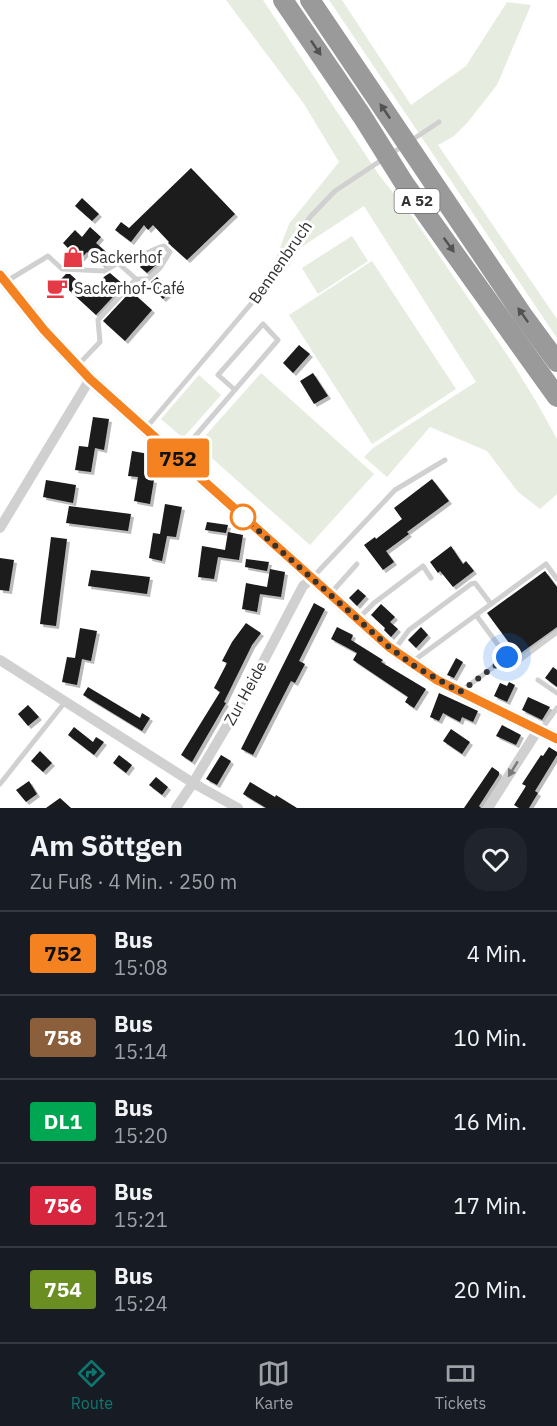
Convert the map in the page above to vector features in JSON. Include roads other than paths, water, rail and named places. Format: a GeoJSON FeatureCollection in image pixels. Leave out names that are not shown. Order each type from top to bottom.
{"type":"FeatureCollection","features":[{"type":"Feature","properties":{"kind":"highway","name":"A 52"},"geometry":{"type":"LineString","coordinates":[[283,0],[362,116],[404,183],[557,397]]}},
{"type":"Feature","properties":{"kind":"highway","name":"A 52"},"geometry":{"type":"LineString","coordinates":[[310,0],[524,317],[557,362]]}},
{"type":"Feature","properties":{"kind":"street"},"geometry":{"type":"LineString","coordinates":[[2,279],[76,366],[394,651],[460,692],[557,739]]}},
{"type":"Feature","properties":{"kind":"street"},"geometry":{"type":"LineString","coordinates":[[0,528],[90,379]]}},
{"type":"Feature","properties":{"kind":"street","name":"Zur Heide"},"geometry":{"type":"LineString","coordinates":[[176,808],[194,783],[250,687],[301,591],[312,578]]}},
{"type":"Feature","properties":{"kind":"street"},"geometry":{"type":"LineString","coordinates":[[0,660],[194,783],[238,808]]}},
{"type":"Feature","properties":{"kind":"street"},"geometry":{"type":"LineString","coordinates":[[488,808],[539,731]]}},
{"type":"Feature","properties":{"kind":"lane","name":"Bennenbruch"},"geometry":{"type":"LineString","coordinates":[[145,429],[256,298],[310,217],[336,191],[439,122]]}},
{"type":"Feature","properties":{"kind":"lane"},"geometry":{"type":"LineString","coordinates":[[2,279],[48,256],[62,269],[104,271],[118,263],[129,263],[143,257],[154,248],[164,246],[170,252],[160,268],[148,279],[136,279],[118,263]]}},
{"type":"Feature","properties":{"kind":"lane"},"geometry":{"type":"LineString","coordinates":[[76,366],[100,342],[98,320],[136,279]]}},
{"type":"Feature","properties":{"kind":"lane"},"geometry":{"type":"LineString","coordinates":[[177,457],[236,390],[278,340],[263,324],[218,375],[236,390]]}},
{"type":"Feature","properties":{"kind":"lane"},"geometry":{"type":"LineString","coordinates":[[312,578],[395,490],[445,460]]}},
{"type":"Feature","properties":{"kind":"lane"},"geometry":{"type":"LineString","coordinates":[[330,594],[357,564]]}},
{"type":"Feature","properties":{"kind":"lane"},"geometry":{"type":"LineString","coordinates":[[411,663],[546,564],[557,579]]}},
{"type":"Feature","properties":{"kind":"lane"},"geometry":{"type":"LineString","coordinates":[[358,620],[374,603],[423,566],[431,578]]}},
{"type":"Feature","properties":{"kind":"lane"},"geometry":{"type":"LineString","coordinates":[[394,651],[409,630],[471,584],[475,583],[491,604]]}},
{"type":"Feature","properties":{"kind":"lane"},"geometry":{"type":"LineString","coordinates":[[477,615],[513,665],[557,632]]}},
{"type":"Feature","properties":{"kind":"lane"},"geometry":{"type":"LineString","coordinates":[[460,692],[507,657]]}},
{"type":"Feature","properties":{"kind":"lane"},"geometry":{"type":"LineString","coordinates":[[538,680],[557,693]]}},
{"type":"Feature","properties":{"kind":"lane"},"geometry":{"type":"LineString","coordinates":[[0,784],[65,702]]}},
{"type":"Feature","properties":{"kind":"lane"},"geometry":{"type":"LineString","coordinates":[[539,731],[557,708]]}},
{"type":"Feature","properties":{"kind":"place","name":"Sackerhof"},"geometry":{"type":"Point","coordinates":[73,257]}},
{"type":"Feature","properties":{"kind":"place","name":"Sackerhof-Café"},"geometry":{"type":"Point","coordinates":[57,288]}}]}
